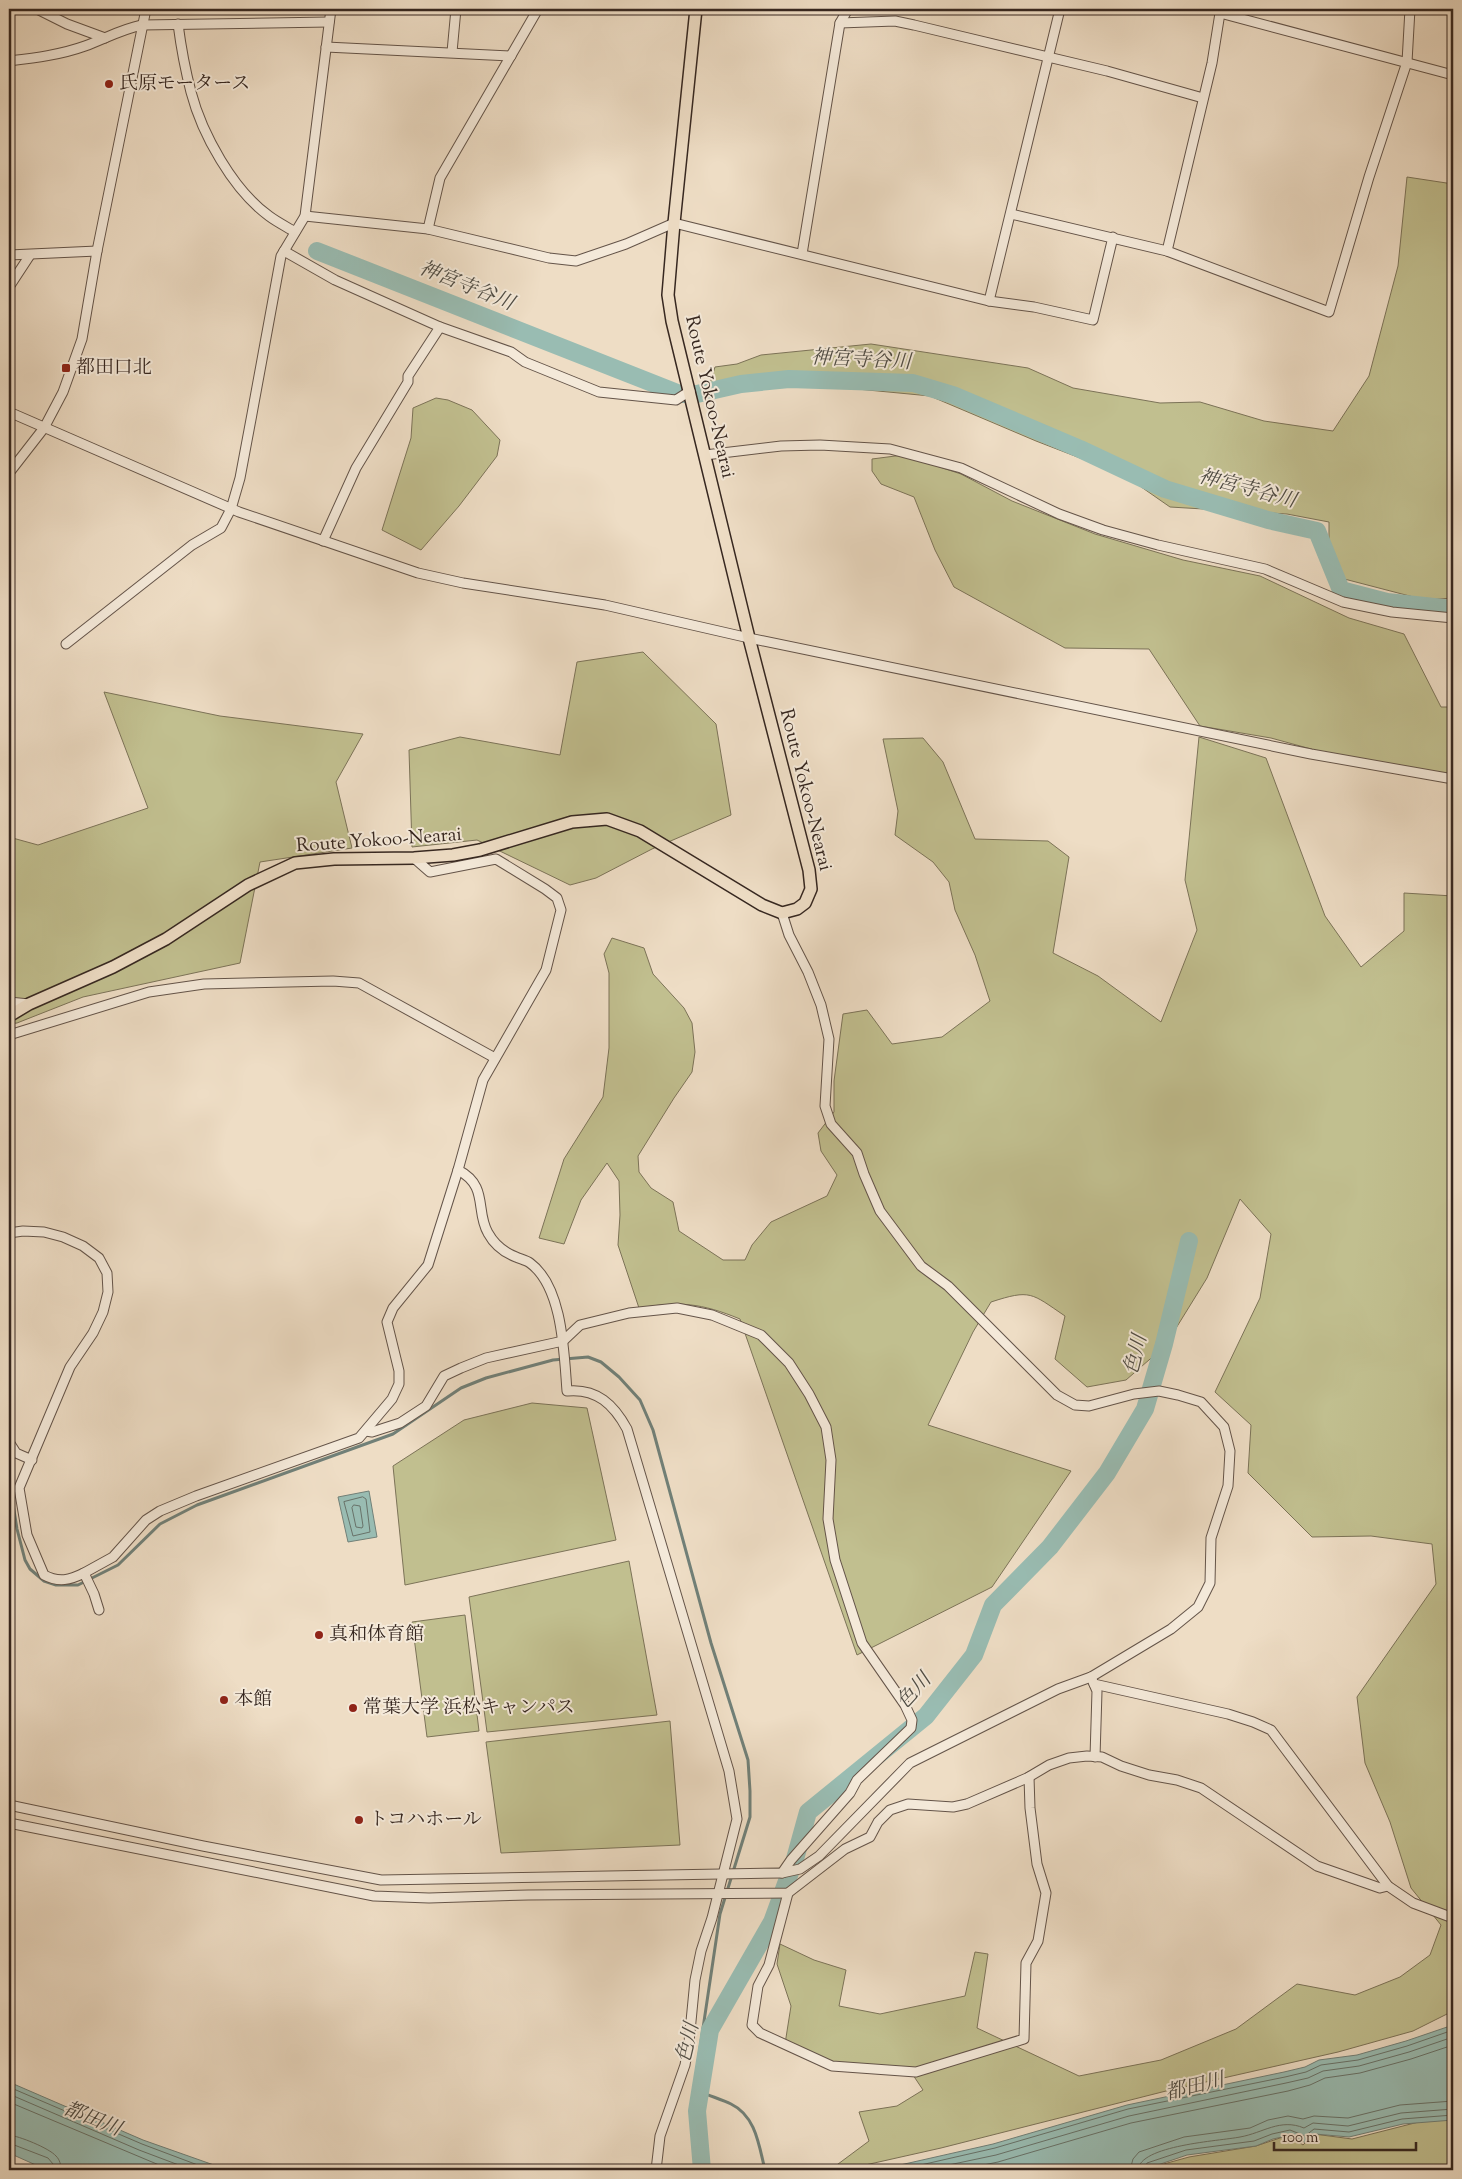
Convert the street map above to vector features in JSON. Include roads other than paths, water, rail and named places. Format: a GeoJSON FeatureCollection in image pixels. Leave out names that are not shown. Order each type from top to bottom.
{"type":"FeatureCollection","features":[{"type":"Feature","properties":{"kind":"main road","name":"Route Yokoo-Nearai"},"geometry":{"type":"LineString","coordinates":[[9,1016],[29,1004],[113,967],[166,939],[248,885],[294,863],[334,859],[414,858],[453,855],[480,850],[572,822],[607,819],[640,831],[762,905],[782,913],[797,909],[805,903],[811,889],[809,870],[749,638],[672,321],[668,295],[696,9]]}},
{"type":"Feature","properties":{"kind":"street"},"geometry":{"type":"LineString","coordinates":[[37,9],[67,24],[105,38]]}},
{"type":"Feature","properties":{"kind":"street"},"geometry":{"type":"LineString","coordinates":[[9,473],[44,428],[63,392],[82,339],[97,251],[146,9]]}},
{"type":"Feature","properties":{"kind":"street"},"geometry":{"type":"LineString","coordinates":[[66,644],[192,545],[221,528],[232,509],[240,478],[281,256],[305,216],[331,9]]}},
{"type":"Feature","properties":{"kind":"street"},"geometry":{"type":"LineString","coordinates":[[452,52],[456,9]]}},
{"type":"Feature","properties":{"kind":"street"},"geometry":{"type":"LineString","coordinates":[[428,230],[440,178],[538,9]]}},
{"type":"Feature","properties":{"kind":"street"},"geometry":{"type":"LineString","coordinates":[[802,254],[820,132],[840,23],[848,9]]}},
{"type":"Feature","properties":{"kind":"street"},"geometry":{"type":"LineString","coordinates":[[989,301],[1060,9]]}},
{"type":"Feature","properties":{"kind":"street"},"geometry":{"type":"LineString","coordinates":[[1011,214],[1167,251],[1329,312],[1369,177],[1407,62],[1410,9]]}},
{"type":"Feature","properties":{"kind":"street"},"geometry":{"type":"LineString","coordinates":[[1167,251],[1203,98],[1220,11],[1453,75]]}},
{"type":"Feature","properties":{"kind":"street"},"geometry":{"type":"LineString","coordinates":[[840,23],[894,21],[1107,71],[1203,98]]}},
{"type":"Feature","properties":{"kind":"street"},"geometry":{"type":"LineString","coordinates":[[9,62],[49,56],[82,47],[131,27],[142,25],[329,22]]}},
{"type":"Feature","properties":{"kind":"street"},"geometry":{"type":"LineString","coordinates":[[178,24],[191,94],[220,159],[244,192],[268,216],[295,232]]}},
{"type":"Feature","properties":{"kind":"street"},"geometry":{"type":"LineString","coordinates":[[326,47],[511,56]]}},
{"type":"Feature","properties":{"kind":"street"},"geometry":{"type":"LineString","coordinates":[[305,216],[428,230],[549,258],[576,261],[626,244],[674,223],[989,301],[1034,307],[1092,320],[1113,237]]}},
{"type":"Feature","properties":{"kind":"street"},"geometry":{"type":"LineString","coordinates":[[9,255],[97,251]]}},
{"type":"Feature","properties":{"kind":"street"},"geometry":{"type":"LineString","coordinates":[[284,251],[335,280],[440,327],[511,352],[525,362],[599,392],[676,400],[690,391]]}},
{"type":"Feature","properties":{"kind":"street"},"geometry":{"type":"LineString","coordinates":[[9,287],[30,255]]}},
{"type":"Feature","properties":{"kind":"street"},"geometry":{"type":"LineString","coordinates":[[323,541],[356,468],[408,382],[408,376],[440,327]]}},
{"type":"Feature","properties":{"kind":"street"},"geometry":{"type":"LineString","coordinates":[[9,412],[232,509],[418,573],[605,606],[749,638],[1311,754],[1453,779]]}},
{"type":"Feature","properties":{"kind":"street"},"geometry":{"type":"LineString","coordinates":[[705,455],[781,446],[820,445],[890,449],[961,468],[1059,514],[1103,530],[1158,545],[1264,569],[1343,602],[1392,612],[1453,618]]}},
{"type":"Feature","properties":{"kind":"street"},"geometry":{"type":"LineString","coordinates":[[9,1233],[23,1231],[44,1232],[63,1236],[83,1246],[99,1258],[107,1273],[108,1292],[103,1312],[93,1333],[70,1367],[19,1488],[27,1535],[33,1553],[44,1575],[53,1580],[85,1575],[113,1557],[146,1520],[160,1511],[196,1496],[359,1438],[366,1431],[372,1420],[392,1399],[399,1384],[399,1371],[387,1322],[393,1308],[428,1265],[458,1170],[483,1080],[546,970],[561,910],[557,898],[496,859],[430,872],[414,858]]}},
{"type":"Feature","properties":{"kind":"street"},"geometry":{"type":"LineString","coordinates":[[9,1805],[381,1880],[782,1873],[800,1869],[819,1856],[910,1763],[1058,1689],[1093,1680],[1171,1629],[1198,1607],[1210,1583],[1212,1538],[1228,1486],[1230,1451],[1224,1427],[1201,1402],[1159,1391],[1134,1394],[1089,1406],[1075,1405],[1057,1395],[948,1286],[921,1266],[880,1211],[864,1174],[858,1153],[831,1124],[826,1106],[829,1039],[822,1004],[789,935],[782,913]]}},
{"type":"Feature","properties":{"kind":"street"},"geometry":{"type":"LineString","coordinates":[[9,1035],[149,992],[204,984],[333,981],[358,983],[495,1058]]}},
{"type":"Feature","properties":{"kind":"street"},"geometry":{"type":"LineString","coordinates":[[9,1002],[29,1004]]}},
{"type":"Feature","properties":{"kind":"street"},"geometry":{"type":"LineString","coordinates":[[458,1170],[465,1174],[473,1183],[480,1197],[486,1229],[494,1244],[511,1255],[530,1263],[543,1277],[553,1296],[561,1321],[567,1391],[581,1390],[593,1393],[619,1414],[628,1430],[726,1761],[735,1798],[737,1819],[695,1980],[685,2064],[660,2136],[656,2170]]}},
{"type":"Feature","properties":{"kind":"street"},"geometry":{"type":"LineString","coordinates":[[366,1431],[372,1432],[400,1423],[426,1406],[444,1376],[461,1368],[486,1358],[563,1341],[580,1325],[629,1313],[677,1308],[712,1314],[748,1328],[770,1342],[789,1364],[809,1394],[826,1427],[831,1460],[828,1519],[835,1560],[862,1643],[905,1705],[912,1720],[912,1725],[903,1737],[883,1753],[857,1780],[850,1793],[791,1860],[782,1873]]}},
{"type":"Feature","properties":{"kind":"street"},"geometry":{"type":"LineString","coordinates":[[9,1442],[16,1453],[32,1460]]}},
{"type":"Feature","properties":{"kind":"street"},"geometry":{"type":"LineString","coordinates":[[85,1575],[94,1594],[98,1610]]}},
{"type":"Feature","properties":{"kind":"street"},"geometry":{"type":"LineString","coordinates":[[1093,1680],[1097,1691],[1095,1757]]}},
{"type":"Feature","properties":{"kind":"street"},"geometry":{"type":"LineString","coordinates":[[1093,1680],[1228,1714],[1271,1730],[1388,1886],[1413,1903],[1453,1918]]}},
{"type":"Feature","properties":{"kind":"street"},"geometry":{"type":"LineString","coordinates":[[1029,1777],[1030,1808],[1037,1864],[1046,1893],[1038,1941],[1026,1963],[1024,2039],[916,2072],[832,2066],[760,2033],[752,2025],[758,1986],[769,1965],[788,1893],[845,1849],[870,1837],[878,1822],[890,1810],[908,1804],[953,1807],[967,1804],[1029,1777],[1049,1764],[1069,1758],[1102,1757],[1121,1766],[1149,1775],[1177,1780],[1201,1788],[1317,1866],[1380,1888],[1388,1886]]}},
{"type":"Feature","properties":{"kind":"street"},"geometry":{"type":"LineString","coordinates":[[9,1823],[374,1896],[429,1898],[528,1894],[788,1893]]}},
{"type":"Feature","properties":{"kind":"water"},"geometry":{"type":"Polygon","coordinates":[[[369,1491],[377,1537],[348,1542],[338,1497],[369,1491]]]}},
{"type":"Feature","properties":{"kind":"water"},"geometry":{"type":"Polygon","coordinates":[[[1453,2025],[1453,2120],[1403,2124],[1349,2137],[1315,2134],[1306,2143],[1291,2135],[1273,2139],[1256,2146],[1187,2155],[1143,2170],[878,2170],[993,2144],[1127,2105],[1284,2072],[1305,2067],[1319,2060],[1357,2055],[1453,2025]]]}},
{"type":"Feature","properties":{"kind":"water","name":"都田川"},"geometry":{"type":"Polygon","coordinates":[[[9,2082],[143,2140],[228,2170],[47,2170],[9,2153],[9,2082]]]}},
{"type":"Feature","properties":{"kind":"waterway","name":"神宮寺谷川"},"geometry":{"type":"LineString","coordinates":[[317,251],[680,394],[697,394],[741,384],[789,379],[913,383],[953,395],[1080,449],[1165,489],[1268,520],[1317,531],[1341,590],[1387,602],[1453,609]]}},
{"type":"Feature","properties":{"kind":"waterway","name":"色川"},"geometry":{"type":"LineString","coordinates":[[702,2170],[697,2111],[710,2030],[772,1922],[795,1859],[808,1812],[926,1716],[974,1655],[993,1605],[1050,1547],[1107,1473],[1145,1409],[1164,1344],[1189,1241]]}},
{"type":"Feature","properties":{"kind":"waterway"},"geometry":{"type":"LineString","coordinates":[[9,1479],[17,1529],[25,1560],[30,1569],[44,1581],[56,1585],[78,1585],[118,1565],[160,1524],[197,1505],[393,1434],[461,1388],[486,1378],[553,1360],[588,1357],[601,1362],[619,1377],[640,1400],[653,1430],[711,1643],[748,1760],[750,1817],[720,1914],[695,2082],[699,2091],[731,2104],[746,2116],[755,2132],[765,2170]]}},
{"type":"Feature","properties":{"kind":"place","name":"氏原モータース"},"geometry":{"type":"Point","coordinates":[109,84]}},
{"type":"Feature","properties":{"kind":"place","name":"都田口北"},"geometry":{"type":"Point","coordinates":[66,368]}},
{"type":"Feature","properties":{"kind":"place","name":"真和体育館"},"geometry":{"type":"Point","coordinates":[319,1635]}},
{"type":"Feature","properties":{"kind":"place","name":"本館"},"geometry":{"type":"Point","coordinates":[224,1700]}},
{"type":"Feature","properties":{"kind":"place","name":"常葉大学 浜松キャンパス"},"geometry":{"type":"Point","coordinates":[353,1708]}},
{"type":"Feature","properties":{"kind":"place","name":"トコハホール"},"geometry":{"type":"Point","coordinates":[359,1820]}}]}
